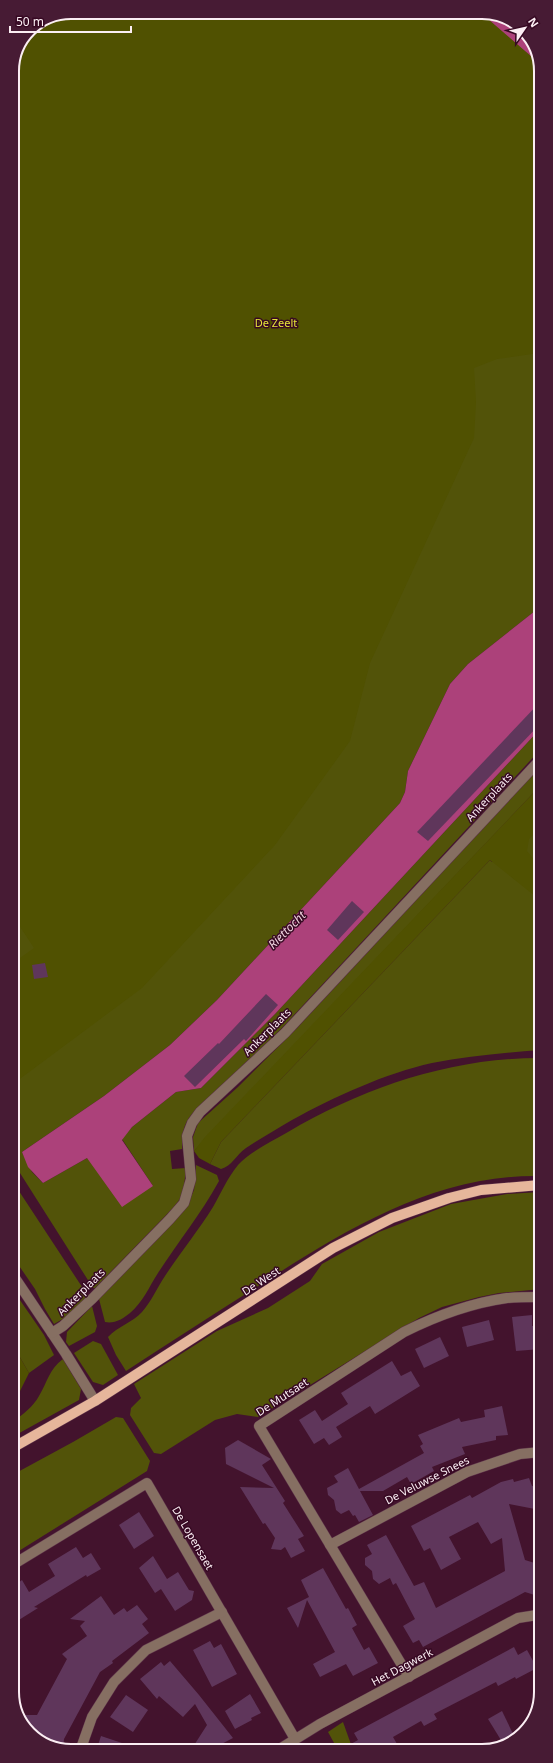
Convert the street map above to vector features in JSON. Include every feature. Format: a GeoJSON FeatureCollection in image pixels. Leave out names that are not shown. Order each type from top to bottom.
{"type":"FeatureCollection","features":[{"type":"Feature","properties":{"kind":"main road","name":"De West"},"geometry":{"type":"LineString","coordinates":[[19,1444],[95,1401],[333,1248],[392,1218],[437,1202],[481,1190],[534,1185]]}},
{"type":"Feature","properties":{"kind":"street","name":"Ankerplaats"},"geometry":{"type":"LineString","coordinates":[[52,1333],[63,1326],[93,1298],[184,1203],[191,1179],[187,1136],[192,1123],[200,1112],[285,1033],[534,766]]}},
{"type":"Feature","properties":{"kind":"street"},"geometry":{"type":"LineString","coordinates":[[19,1283],[95,1401]]}},
{"type":"Feature","properties":{"kind":"street","name":"De Mutsaet"},"geometry":{"type":"LineString","coordinates":[[409,1676],[259,1426],[404,1332],[421,1324],[456,1310],[506,1298],[534,1297]]}},
{"type":"Feature","properties":{"kind":"street","name":"De Veluwse Snees"},"geometry":{"type":"LineString","coordinates":[[330,1544],[467,1472],[520,1454],[534,1453]]}},
{"type":"Feature","properties":{"kind":"street","name":"De Lopensaet"},"geometry":{"type":"LineString","coordinates":[[19,1561],[147,1483],[295,1739]]}},
{"type":"Feature","properties":{"kind":"street"},"geometry":{"type":"LineString","coordinates":[[82,1744],[92,1717],[114,1682],[146,1650],[222,1612]]}},
{"type":"Feature","properties":{"kind":"street","name":"Het Dagwerk"},"geometry":{"type":"LineString","coordinates":[[287,1744],[409,1676],[518,1618],[534,1616]]}},
{"type":"Feature","properties":{"kind":"green space","name":"De Zeelt"},"geometry":{"type":"Polygon","coordinates":[[[70,19],[493,20],[505,24],[505,48],[528,48],[534,64],[534,612],[468,664],[450,684],[408,771],[405,792],[400,803],[217,1000],[170,1045],[104,1096],[22,1152],[32,1172],[43,1183],[87,1158],[153,1186],[122,1139],[132,1127],[176,1092],[201,1088],[275,1014],[534,735],[534,756],[281,1029],[192,1114],[184,1130],[182,1149],[170,1151],[172,1169],[186,1168],[184,1187],[180,1199],[95,1288],[93,1288],[19,1171],[20,60],[23,51],[34,34],[51,23],[70,19]]]}},
{"type":"Feature","properties":{"kind":"green space","name":"De Zeelt"},"geometry":{"type":"Polygon","coordinates":[[[70,19],[489,19],[505,34],[505,48],[522,48],[532,57],[534,64],[534,354],[497,359],[474,368],[476,402],[474,438],[370,663],[350,741],[275,845],[142,988],[19,1080],[19,959],[34,948],[19,925],[19,70],[23,51],[34,34],[42,28],[60,20],[70,19]]]}},
{"type":"Feature","properties":{"kind":"green space"},"geometry":{"type":"Polygon","coordinates":[[[534,773],[534,792],[194,1151],[193,1137],[198,1123],[238,1087],[297,1028],[534,773]]]}},
{"type":"Feature","properties":{"kind":"green space"},"geometry":{"type":"Polygon","coordinates":[[[534,792],[534,834],[529,839],[527,851],[534,860],[534,895],[490,860],[221,1142],[210,1164],[199,1158],[194,1151],[205,1137],[534,792]]]}},
{"type":"Feature","properties":{"kind":"green space"},"geometry":{"type":"Polygon","coordinates":[[[534,818],[534,1051],[486,1055],[432,1063],[414,1067],[379,1079],[343,1094],[292,1120],[246,1148],[225,1168],[221,1169],[210,1164],[221,1142],[490,860],[492,862],[534,818]]]}},
{"type":"Feature","properties":{"kind":"green space"},"geometry":{"type":"Polygon","coordinates":[[[534,1058],[534,1176],[501,1178],[463,1185],[426,1196],[390,1210],[355,1227],[288,1267],[126,1371],[116,1355],[108,1337],[138,1316],[145,1308],[171,1267],[213,1207],[231,1175],[238,1165],[249,1155],[317,1116],[347,1101],[378,1089],[410,1078],[441,1070],[474,1063],[507,1059],[534,1058]]]}},
{"type":"Feature","properties":{"kind":"green space"},"geometry":{"type":"Polygon","coordinates":[[[196,1165],[217,1175],[219,1181],[135,1309],[115,1322],[105,1322],[99,1299],[187,1205],[194,1190],[196,1165]]]}},
{"type":"Feature","properties":{"kind":"green space"},"geometry":{"type":"Polygon","coordinates":[[[19,1191],[88,1296],[68,1316],[54,1324],[35,1289],[19,1266],[19,1191]]]}},
{"type":"Feature","properties":{"kind":"green space"},"geometry":{"type":"Polygon","coordinates":[[[534,1192],[534,1290],[499,1293],[442,1307],[419,1318],[258,1417],[237,1414],[215,1420],[161,1454],[154,1453],[130,1415],[131,1408],[141,1398],[134,1384],[217,1331],[268,1308],[310,1281],[322,1264],[379,1232],[451,1204],[507,1194],[534,1192]]]}},
{"type":"Feature","properties":{"kind":"green space"},"geometry":{"type":"Polygon","coordinates":[[[19,1299],[44,1335],[54,1355],[29,1373],[19,1356],[19,1299]]]}},
{"type":"Feature","properties":{"kind":"green space"},"geometry":{"type":"Polygon","coordinates":[[[92,1306],[97,1326],[95,1332],[69,1346],[66,1342],[67,1332],[92,1306]]]}},
{"type":"Feature","properties":{"kind":"green space"},"geometry":{"type":"Polygon","coordinates":[[[93,1341],[101,1344],[118,1375],[103,1385],[93,1382],[74,1353],[93,1341]]]}},
{"type":"Feature","properties":{"kind":"green space"},"geometry":{"type":"Polygon","coordinates":[[[19,1356],[29,1373],[19,1393],[19,1356]]]}},
{"type":"Feature","properties":{"kind":"green space"},"geometry":{"type":"Polygon","coordinates":[[[63,1359],[81,1389],[79,1400],[19,1433],[19,1417],[37,1400],[51,1372],[63,1359]]]}},
{"type":"Feature","properties":{"kind":"green space"},"geometry":{"type":"Polygon","coordinates":[[[116,1417],[123,1418],[150,1461],[147,1471],[19,1551],[19,1471],[116,1417]]]}},
{"type":"Feature","properties":{"kind":"green space"},"geometry":{"type":"Polygon","coordinates":[[[343,1722],[351,1744],[335,1744],[328,1732],[343,1722]]]}},
{"type":"Feature","properties":{"kind":"water"},"geometry":{"type":"Polygon","coordinates":[[[489,19],[493,20],[505,24],[505,34],[489,19]]]}},
{"type":"Feature","properties":{"kind":"water"},"geometry":{"type":"Polygon","coordinates":[[[522,48],[528,48],[532,57],[522,48]]]}},
{"type":"Feature","properties":{"kind":"water","name":"Riettocht"},"geometry":{"type":"Polygon","coordinates":[[[534,612],[534,735],[275,1014],[201,1088],[176,1092],[132,1127],[122,1140],[153,1186],[122,1207],[87,1158],[43,1183],[28,1167],[22,1152],[104,1096],[170,1045],[217,1000],[400,803],[405,792],[408,771],[450,684],[468,664],[534,612]]]}},
{"type":"Feature","properties":{"kind":"building"},"geometry":{"type":"Polygon","coordinates":[[[534,708],[534,730],[428,841],[417,832],[534,708]]]}},
{"type":"Feature","properties":{"kind":"building"},"geometry":{"type":"Polygon","coordinates":[[[352,901],[364,912],[338,940],[327,930],[352,901]]]}},
{"type":"Feature","properties":{"kind":"building"},"geometry":{"type":"Polygon","coordinates":[[[45,963],[48,977],[34,979],[32,965],[45,963]]]}},
{"type":"Feature","properties":{"kind":"building"},"geometry":{"type":"Polygon","coordinates":[[[266,994],[278,1005],[246,1041],[244,1039],[195,1087],[184,1076],[218,1043],[219,1044],[266,994]]]}},
{"type":"Feature","properties":{"kind":"building"},"geometry":{"type":"Polygon","coordinates":[[[532,1315],[532,1326],[534,1326],[534,1350],[516,1351],[512,1317],[532,1315]]]}},
{"type":"Feature","properties":{"kind":"building"},"geometry":{"type":"Polygon","coordinates":[[[489,1320],[494,1340],[467,1347],[462,1327],[489,1320]]]}},
{"type":"Feature","properties":{"kind":"building"},"geometry":{"type":"Polygon","coordinates":[[[440,1337],[449,1356],[424,1368],[415,1349],[440,1337]]]}},
{"type":"Feature","properties":{"kind":"building"},"geometry":{"type":"Polygon","coordinates":[[[392,1361],[401,1376],[411,1371],[420,1386],[375,1414],[370,1406],[336,1427],[342,1437],[329,1445],[324,1438],[314,1444],[299,1420],[315,1410],[322,1421],[348,1404],[341,1393],[392,1361]]]}},
{"type":"Feature","properties":{"kind":"building"},"geometry":{"type":"Polygon","coordinates":[[[502,1406],[508,1435],[496,1436],[496,1440],[462,1447],[465,1454],[432,1467],[434,1471],[411,1484],[407,1477],[383,1491],[360,1491],[373,1515],[359,1522],[355,1515],[353,1516],[349,1510],[341,1514],[336,1510],[334,1500],[328,1495],[327,1488],[338,1482],[334,1476],[348,1468],[359,1489],[424,1453],[420,1446],[423,1444],[418,1435],[459,1418],[461,1422],[485,1417],[484,1410],[502,1406]]]}},
{"type":"Feature","properties":{"kind":"building"},"geometry":{"type":"Polygon","coordinates":[[[238,1440],[271,1459],[262,1465],[285,1501],[283,1503],[304,1536],[298,1539],[305,1551],[291,1558],[285,1547],[281,1550],[271,1549],[275,1538],[265,1523],[263,1524],[240,1487],[274,1488],[226,1464],[225,1448],[238,1440]]]}},
{"type":"Feature","properties":{"kind":"building"},"geometry":{"type":"Polygon","coordinates":[[[529,1478],[532,1486],[534,1486],[534,1509],[509,1504],[525,1560],[534,1563],[534,1595],[525,1592],[423,1647],[419,1640],[413,1643],[403,1626],[415,1619],[396,1583],[393,1585],[390,1578],[379,1584],[373,1579],[372,1571],[365,1565],[365,1558],[372,1554],[367,1545],[386,1535],[414,1586],[424,1582],[436,1608],[505,1571],[502,1538],[491,1544],[478,1522],[449,1537],[461,1559],[441,1570],[430,1548],[424,1551],[411,1526],[470,1495],[472,1498],[501,1482],[513,1479],[514,1482],[529,1478]]]}},
{"type":"Feature","properties":{"kind":"building"},"geometry":{"type":"Polygon","coordinates":[[[139,1512],[154,1536],[134,1549],[119,1525],[139,1512]]]}},
{"type":"Feature","properties":{"kind":"building"},"geometry":{"type":"Polygon","coordinates":[[[76,1547],[83,1558],[91,1553],[101,1569],[87,1577],[86,1575],[34,1607],[38,1608],[19,1620],[19,1582],[22,1580],[29,1592],[55,1576],[48,1564],[76,1547]]]}},
{"type":"Feature","properties":{"kind":"building"},"geometry":{"type":"Polygon","coordinates":[[[153,1556],[167,1579],[178,1572],[189,1590],[194,1591],[192,1600],[175,1611],[161,1589],[155,1593],[139,1568],[153,1556]]]}},
{"type":"Feature","properties":{"kind":"building"},"geometry":{"type":"Polygon","coordinates":[[[323,1568],[346,1609],[348,1608],[357,1625],[352,1628],[364,1650],[369,1647],[378,1663],[353,1676],[346,1664],[320,1677],[313,1664],[335,1652],[307,1600],[298,1628],[287,1608],[309,1597],[301,1580],[323,1568]]]}},
{"type":"Feature","properties":{"kind":"building"},"geometry":{"type":"Polygon","coordinates":[[[101,1596],[114,1615],[124,1608],[127,1612],[137,1605],[148,1619],[142,1624],[149,1633],[100,1672],[64,1739],[64,1744],[45,1737],[32,1726],[25,1715],[37,1715],[67,1659],[62,1654],[87,1636],[80,1626],[85,1621],[70,1619],[101,1596]]]}},
{"type":"Feature","properties":{"kind":"building"},"geometry":{"type":"Polygon","coordinates":[[[210,1641],[214,1648],[221,1644],[237,1674],[212,1687],[193,1650],[210,1641]]]}},
{"type":"Feature","properties":{"kind":"building"},"geometry":{"type":"Polygon","coordinates":[[[514,1647],[518,1655],[527,1650],[534,1663],[534,1670],[498,1686],[496,1682],[434,1714],[437,1719],[424,1726],[421,1721],[393,1737],[397,1744],[351,1744],[358,1740],[354,1733],[514,1647]]]}},
{"type":"Feature","properties":{"kind":"building"},"geometry":{"type":"Polygon","coordinates":[[[170,1661],[233,1738],[222,1744],[195,1744],[207,1725],[195,1704],[183,1717],[159,1696],[157,1699],[140,1679],[161,1662],[164,1666],[170,1661]]]}},
{"type":"Feature","properties":{"kind":"building"},"geometry":{"type":"Polygon","coordinates":[[[250,1694],[261,1713],[251,1718],[252,1720],[235,1729],[225,1711],[250,1694]]]}},
{"type":"Feature","properties":{"kind":"building"},"geometry":{"type":"Polygon","coordinates":[[[126,1695],[148,1710],[133,1732],[110,1717],[126,1695]]]}},
{"type":"Feature","properties":{"kind":"building"},"geometry":{"type":"Polygon","coordinates":[[[502,1711],[513,1734],[501,1740],[488,1719],[502,1711]]]}},
{"type":"Feature","properties":{"kind":"building"},"geometry":{"type":"Polygon","coordinates":[[[101,1736],[125,1744],[98,1744],[101,1736]]]}}]}
